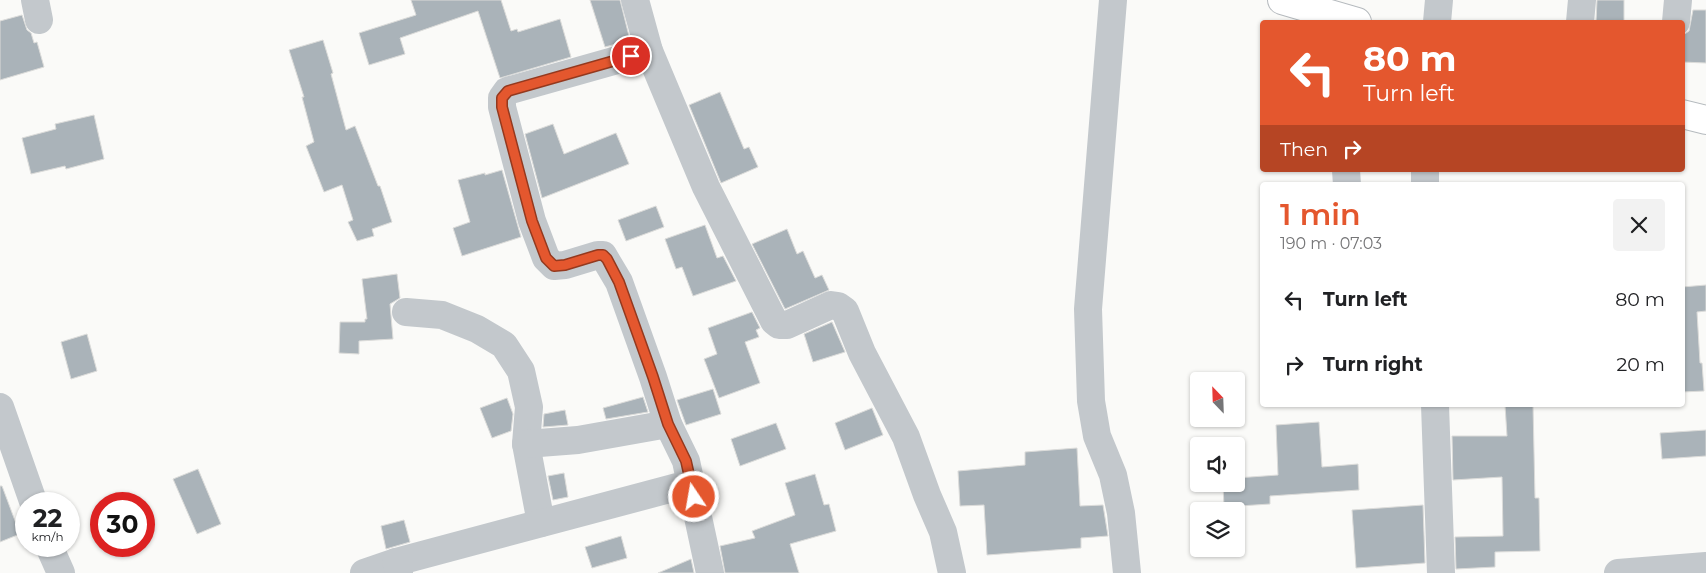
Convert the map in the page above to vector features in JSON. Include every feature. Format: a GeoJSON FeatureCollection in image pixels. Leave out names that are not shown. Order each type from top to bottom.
{"type":"FeatureCollection","features":[{"type":"Feature","properties":{"kind":"main road"},"geometry":{"type":"LineString","coordinates":[[1282,0],[1350,20]]}},
{"type":"Feature","properties":{"kind":"main road"},"geometry":{"type":"LineString","coordinates":[[1685,115],[1706,120]]}},
{"type":"Feature","properties":{"kind":"street"},"geometry":{"type":"LineString","coordinates":[[635,0],[649,50],[706,187],[774,321],[779,325],[787,325],[831,305],[838,306],[845,311],[862,353],[906,437],[943,532],[952,573]]}},
{"type":"Feature","properties":{"kind":"street"},"geometry":{"type":"LineString","coordinates":[[1113,0],[1088,309],[1092,401],[1097,436],[1113,475],[1121,513],[1127,573]]}},
{"type":"Feature","properties":{"kind":"street"},"geometry":{"type":"LineString","coordinates":[[1437,20],[1439,0]]}},
{"type":"Feature","properties":{"kind":"street"},"geometry":{"type":"LineString","coordinates":[[1580,20],[1582,0]]}},
{"type":"Feature","properties":{"kind":"street"},"geometry":{"type":"LineString","coordinates":[[1676,20],[1678,0]]}},
{"type":"Feature","properties":{"kind":"street"},"geometry":{"type":"LineString","coordinates":[[649,50],[508,91],[502,98],[502,107],[532,221],[546,258],[554,266],[603,255],[619,282],[668,424],[686,461],[710,573]]}},
{"type":"Feature","properties":{"kind":"street"},"geometry":{"type":"LineString","coordinates":[[406,312],[442,315],[477,330],[504,345],[521,371],[529,407],[526,444],[541,523]]}},
{"type":"Feature","properties":{"kind":"street"},"geometry":{"type":"LineString","coordinates":[[1435,407],[1441,573]]}},
{"type":"Feature","properties":{"kind":"street"},"geometry":{"type":"LineString","coordinates":[[0,408],[30,492]]}},
{"type":"Feature","properties":{"kind":"street"},"geometry":{"type":"LineString","coordinates":[[526,444],[578,440],[668,424]]}},
{"type":"Feature","properties":{"kind":"street"},"geometry":{"type":"LineString","coordinates":[[364,573],[397,568],[541,523],[692,483]]}},
{"type":"Feature","properties":{"kind":"street"},"geometry":{"type":"LineString","coordinates":[[54,557],[61,573]]}},
{"type":"Feature","properties":{"kind":"street"},"geometry":{"type":"LineString","coordinates":[[1618,573],[1706,566]]}},
{"type":"Feature","properties":{"kind":"building"},"geometry":{"type":"Polygon","coordinates":[[[411,0],[501,0],[511,31],[517,29],[518,32],[560,19],[571,57],[500,78],[478,11],[400,38],[405,54],[369,65],[359,33],[416,15],[411,0]]]}},
{"type":"Feature","properties":{"kind":"building"},"geometry":{"type":"Polygon","coordinates":[[[590,0],[620,0],[630,40],[605,47],[590,0]]]}},
{"type":"Feature","properties":{"kind":"building"},"geometry":{"type":"Polygon","coordinates":[[[1597,0],[1624,0],[1624,20],[1596,20],[1597,0]]]}},
{"type":"Feature","properties":{"kind":"building"},"geometry":{"type":"Polygon","coordinates":[[[1693,10],[1706,10],[1706,63],[1685,62],[1685,34],[1689,31],[1693,10]]]}},
{"type":"Feature","properties":{"kind":"building"},"geometry":{"type":"Polygon","coordinates":[[[22,15],[34,43],[37,42],[44,67],[0,80],[0,21],[22,15]]]}},
{"type":"Feature","properties":{"kind":"building"},"geometry":{"type":"Polygon","coordinates":[[[323,40],[333,73],[331,74],[346,130],[355,126],[378,186],[380,186],[392,222],[372,229],[374,236],[357,241],[348,222],[353,220],[342,185],[324,192],[306,146],[314,142],[302,97],[304,97],[289,50],[323,40]]]}},
{"type":"Feature","properties":{"kind":"building"},"geometry":{"type":"Polygon","coordinates":[[[720,92],[744,149],[749,147],[758,167],[721,183],[689,105],[720,92]]]}},
{"type":"Feature","properties":{"kind":"building"},"geometry":{"type":"Polygon","coordinates":[[[94,115],[104,159],[66,169],[65,166],[31,174],[22,138],[56,129],[55,124],[94,115]]]}},
{"type":"Feature","properties":{"kind":"building"},"geometry":{"type":"Polygon","coordinates":[[[553,124],[564,154],[616,133],[629,164],[542,198],[525,134],[553,124]]]}},
{"type":"Feature","properties":{"kind":"building"},"geometry":{"type":"Polygon","coordinates":[[[502,170],[521,237],[462,256],[453,228],[470,222],[458,180],[502,170]]]}},
{"type":"Feature","properties":{"kind":"building"},"geometry":{"type":"Polygon","coordinates":[[[656,206],[664,227],[626,241],[618,220],[656,206]]]}},
{"type":"Feature","properties":{"kind":"building"},"geometry":{"type":"Polygon","coordinates":[[[705,225],[717,258],[723,256],[736,281],[693,296],[682,267],[676,269],[665,239],[705,225]]]}},
{"type":"Feature","properties":{"kind":"building"},"geometry":{"type":"Polygon","coordinates":[[[787,229],[797,254],[803,251],[815,278],[822,275],[829,290],[785,309],[752,244],[787,229]]]}},
{"type":"Feature","properties":{"kind":"building"},"geometry":{"type":"Polygon","coordinates":[[[397,274],[400,298],[390,304],[393,339],[359,341],[359,354],[339,353],[340,322],[365,322],[365,319],[367,319],[362,279],[397,274]]]}},
{"type":"Feature","properties":{"kind":"building"},"geometry":{"type":"Polygon","coordinates":[[[1706,285],[1706,311],[1697,312],[1700,363],[1702,363],[1704,391],[1685,392],[1685,287],[1706,285]]]}},
{"type":"Feature","properties":{"kind":"building"},"geometry":{"type":"Polygon","coordinates":[[[752,312],[760,328],[756,330],[759,337],[745,342],[760,383],[719,398],[704,359],[717,354],[708,328],[752,312]]]}},
{"type":"Feature","properties":{"kind":"building"},"geometry":{"type":"Polygon","coordinates":[[[832,322],[845,352],[813,362],[804,334],[832,322]]]}},
{"type":"Feature","properties":{"kind":"building"},"geometry":{"type":"Polygon","coordinates":[[[87,334],[97,371],[71,379],[61,342],[87,334]]]}},
{"type":"Feature","properties":{"kind":"building"},"geometry":{"type":"Polygon","coordinates":[[[713,389],[721,414],[686,425],[677,400],[713,389]]]}},
{"type":"Feature","properties":{"kind":"building"},"geometry":{"type":"Polygon","coordinates":[[[643,397],[648,412],[606,419],[603,408],[643,397]]]}},
{"type":"Feature","properties":{"kind":"building"},"geometry":{"type":"Polygon","coordinates":[[[507,398],[513,414],[511,431],[492,438],[480,408],[507,398]]]}},
{"type":"Feature","properties":{"kind":"building"},"geometry":{"type":"Polygon","coordinates":[[[1505,407],[1533,407],[1535,498],[1539,498],[1540,551],[1495,552],[1495,567],[1456,569],[1455,537],[1503,536],[1502,477],[1453,480],[1452,436],[1507,436],[1505,407]]]}},
{"type":"Feature","properties":{"kind":"building"},"geometry":{"type":"Polygon","coordinates":[[[872,408],[883,435],[845,450],[835,423],[872,408]]]}},
{"type":"Feature","properties":{"kind":"building"},"geometry":{"type":"Polygon","coordinates":[[[565,410],[568,425],[543,427],[544,414],[565,410]]]}},
{"type":"Feature","properties":{"kind":"building"},"geometry":{"type":"Polygon","coordinates":[[[1319,422],[1322,467],[1358,464],[1359,490],[1270,496],[1270,504],[1245,506],[1245,502],[1224,502],[1223,492],[1245,492],[1245,477],[1278,475],[1276,425],[1319,422]]]}},
{"type":"Feature","properties":{"kind":"building"},"geometry":{"type":"Polygon","coordinates":[[[776,423],[786,449],[740,466],[731,439],[776,423]]]}},
{"type":"Feature","properties":{"kind":"building"},"geometry":{"type":"Polygon","coordinates":[[[1706,430],[1706,456],[1662,459],[1660,433],[1706,430]]]}},
{"type":"Feature","properties":{"kind":"building"},"geometry":{"type":"Polygon","coordinates":[[[1077,448],[1080,506],[1103,505],[1108,536],[1081,538],[1081,548],[987,555],[984,505],[960,506],[958,471],[1025,465],[1025,452],[1077,448]]]}},
{"type":"Feature","properties":{"kind":"building"},"geometry":{"type":"Polygon","coordinates":[[[198,469],[221,524],[197,534],[173,479],[198,469]]]}},
{"type":"Feature","properties":{"kind":"building"},"geometry":{"type":"Polygon","coordinates":[[[564,473],[568,497],[553,500],[548,476],[564,473]]]}},
{"type":"Feature","properties":{"kind":"building"},"geometry":{"type":"Polygon","coordinates":[[[815,474],[824,505],[829,504],[836,531],[790,544],[799,573],[725,573],[720,546],[755,538],[752,531],[795,515],[785,483],[815,474]]]}},
{"type":"Feature","properties":{"kind":"building"},"geometry":{"type":"Polygon","coordinates":[[[0,486],[2,486],[15,521],[15,536],[0,542],[0,486]]]}},
{"type":"Feature","properties":{"kind":"building"},"geometry":{"type":"Polygon","coordinates":[[[1423,505],[1425,563],[1356,568],[1352,510],[1423,505]]]}},
{"type":"Feature","properties":{"kind":"building"},"geometry":{"type":"Polygon","coordinates":[[[404,520],[410,542],[386,549],[381,526],[404,520]]]}},
{"type":"Feature","properties":{"kind":"building"},"geometry":{"type":"Polygon","coordinates":[[[621,536],[627,558],[592,568],[585,547],[621,536]]]}},
{"type":"Feature","properties":{"kind":"building"},"geometry":{"type":"Polygon","coordinates":[[[691,559],[694,573],[658,573],[691,559]]]}},
{"type":"Feature","properties":{"kind":"route"},"geometry":{"type":"LineString","coordinates":[[631,56],[508,91],[502,98],[502,107],[532,221],[546,258],[554,266],[603,255],[619,282],[668,424],[686,461],[694,497]]}}]}
